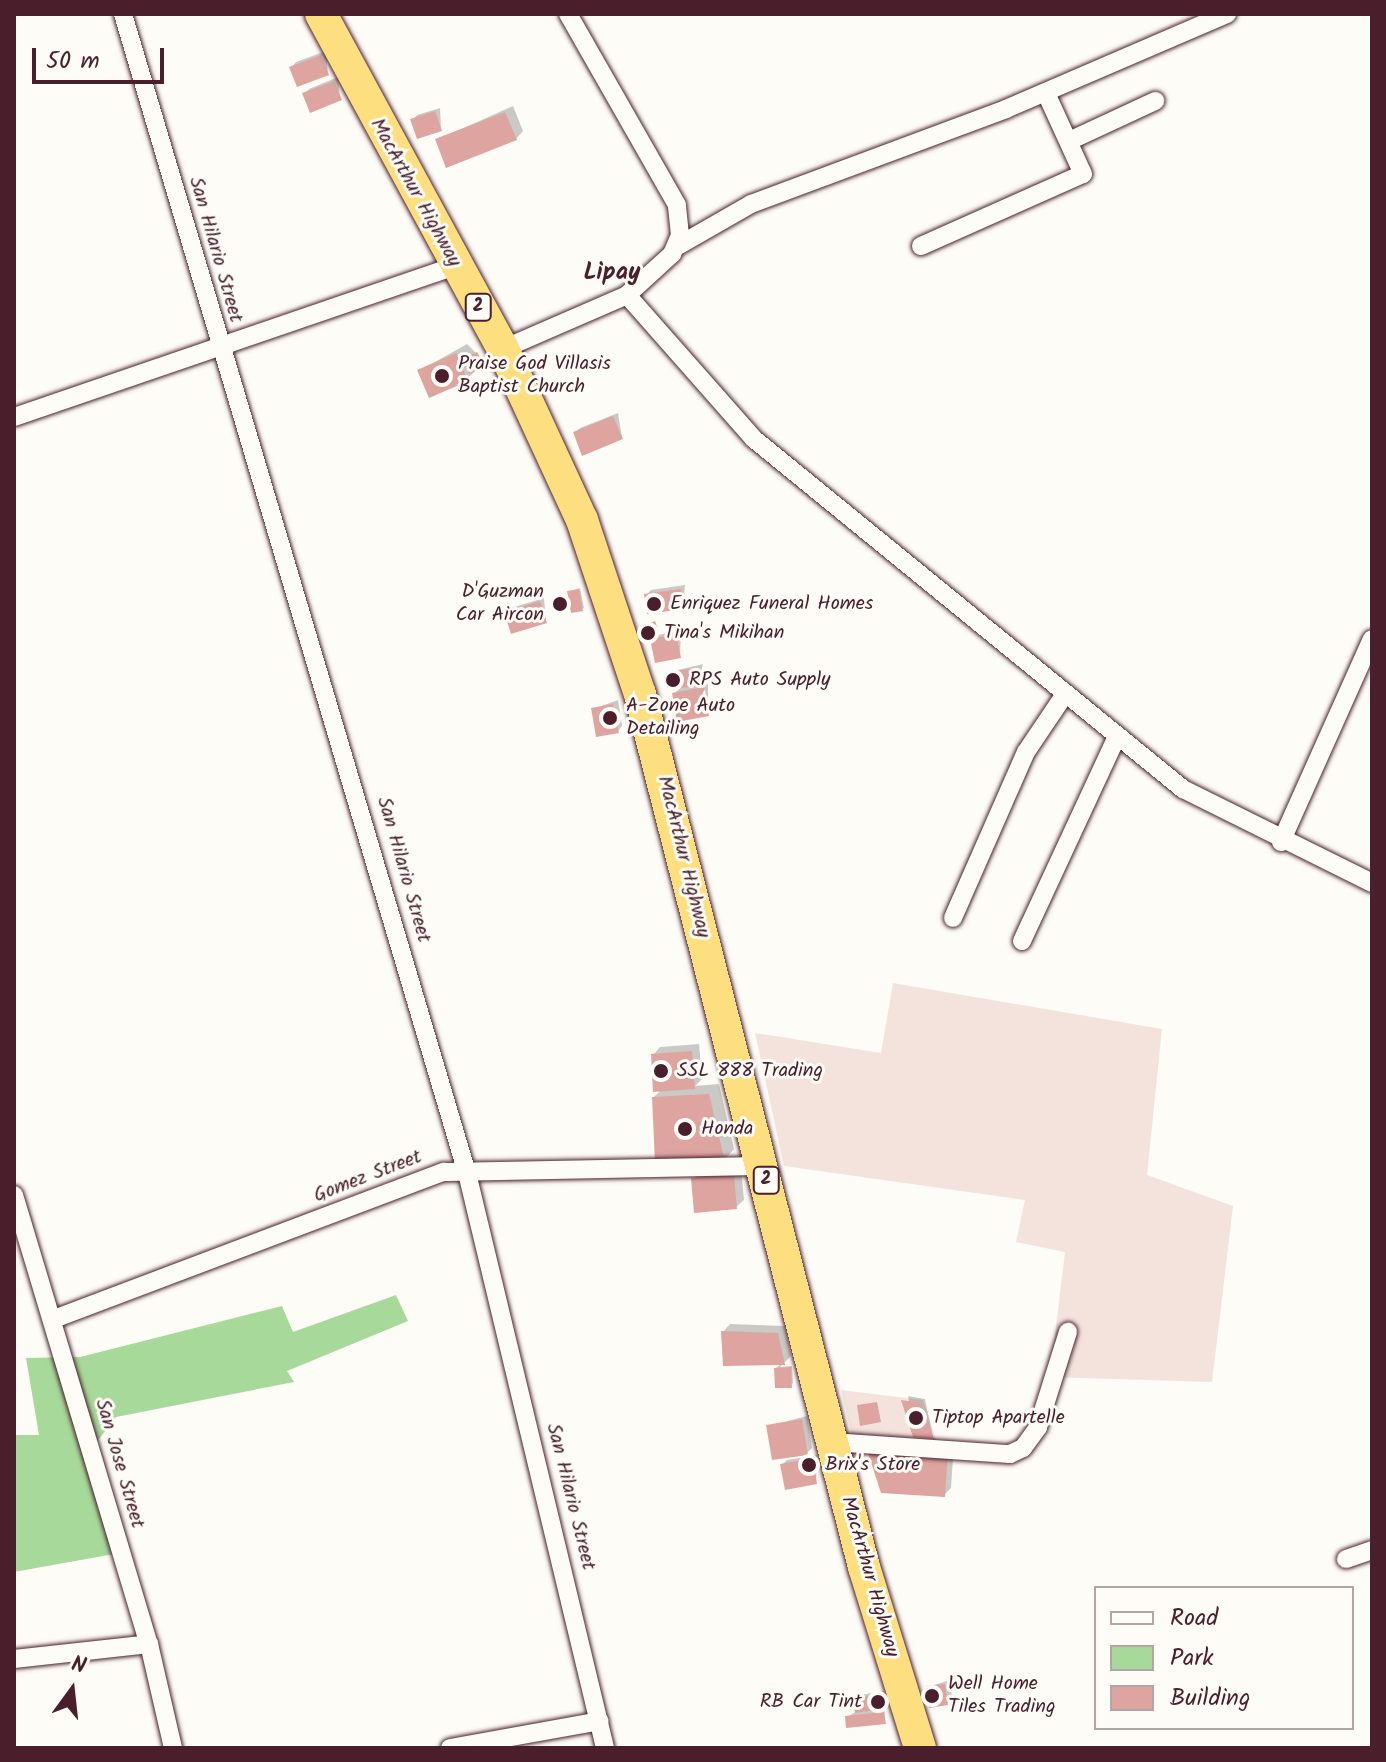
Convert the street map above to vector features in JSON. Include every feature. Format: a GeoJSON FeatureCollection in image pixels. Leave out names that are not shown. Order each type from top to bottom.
{"type":"FeatureCollection","features":[{"type":"Feature","properties":{"kind":"highway","name":"MacArthur Highway"},"geometry":{"type":"LineString","coordinates":[[321,14],[455,266],[503,349],[582,520],[614,611],[832,1442],[920,1748]]}},
{"type":"Feature","properties":{"kind":"street","name":"San Hilario Street"},"geometry":{"type":"LineString","coordinates":[[123,14],[467,1173],[605,1748]]}},
{"type":"Feature","properties":{"kind":"street"},"geometry":{"type":"LineString","coordinates":[[568,14],[677,205],[676,247]]}},
{"type":"Feature","properties":{"kind":"street"},"geometry":{"type":"LineString","coordinates":[[503,349],[627,295],[676,247],[751,204],[1046,93],[1227,14]]}},
{"type":"Feature","properties":{"kind":"street"},"geometry":{"type":"LineString","coordinates":[[921,246],[1081,177],[1085,168],[1046,93]]}},
{"type":"Feature","properties":{"kind":"street"},"geometry":{"type":"LineString","coordinates":[[1071,140],[1155,101]]}},
{"type":"Feature","properties":{"kind":"street"},"geometry":{"type":"LineString","coordinates":[[14,417],[221,350],[455,266]]}},
{"type":"Feature","properties":{"kind":"street"},"geometry":{"type":"LineString","coordinates":[[627,295],[754,439],[1117,736],[1214,809],[1372,883]]}},
{"type":"Feature","properties":{"kind":"street"},"geometry":{"type":"LineString","coordinates":[[1281,842],[1372,639]]}},
{"type":"Feature","properties":{"kind":"street"},"geometry":{"type":"LineString","coordinates":[[953,918],[1026,752],[1065,694]]}},
{"type":"Feature","properties":{"kind":"street"},"geometry":{"type":"LineString","coordinates":[[1022,941],[1117,736]]}},
{"type":"Feature","properties":{"kind":"street","name":"Gomez Street"},"geometry":{"type":"LineString","coordinates":[[54,1319],[444,1172],[762,1166]]}},
{"type":"Feature","properties":{"kind":"street","name":"San Jose Street"},"geometry":{"type":"LineString","coordinates":[[14,1195],[54,1319],[149,1644],[173,1748]]}},
{"type":"Feature","properties":{"kind":"street"},"geometry":{"type":"LineString","coordinates":[[832,1442],[1010,1454],[1023,1448],[1038,1427],[1068,1332]]}},
{"type":"Feature","properties":{"kind":"street"},"geometry":{"type":"LineString","coordinates":[[1346,1559],[1372,1550]]}},
{"type":"Feature","properties":{"kind":"street"},"geometry":{"type":"LineString","coordinates":[[14,1659],[149,1644]]}},
{"type":"Feature","properties":{"kind":"street"},"geometry":{"type":"LineString","coordinates":[[450,1748],[600,1721]]}},
{"type":"Feature","properties":{"kind":"shaded area"},"geometry":{"type":"Polygon","coordinates":[[[893,983],[1162,1029],[1147,1175],[1233,1206],[1212,1382],[1050,1377],[1065,1252],[1016,1242],[1025,1200],[784,1166],[755,1033],[881,1053],[893,983]]]}},
{"type":"Feature","properties":{"kind":"shaded area"},"geometry":{"type":"Polygon","coordinates":[[[841,1390],[923,1400],[937,1442],[852,1437],[841,1390]]]}},
{"type":"Feature","properties":{"kind":"green space"},"geometry":{"type":"Polygon","coordinates":[[[396,1295],[408,1321],[287,1371],[294,1382],[116,1417],[86,1456],[114,1554],[14,1572],[14,1435],[39,1435],[26,1358],[80,1357],[282,1306],[293,1332],[396,1295]]]}},
{"type":"Feature","properties":{"kind":"building"},"geometry":{"type":"Polygon","coordinates":[[[321,55],[329,75],[297,87],[289,67],[321,55]]]}},
{"type":"Feature","properties":{"kind":"building"},"geometry":{"type":"Polygon","coordinates":[[[334,81],[342,100],[310,113],[302,93],[334,81]]]}},
{"type":"Feature","properties":{"kind":"building"},"geometry":{"type":"Polygon","coordinates":[[[435,111],[442,131],[417,139],[410,119],[435,111]]]}},
{"type":"Feature","properties":{"kind":"building"},"geometry":{"type":"Polygon","coordinates":[[[505,112],[517,140],[446,168],[435,139],[505,112]]]}},
{"type":"Feature","properties":{"kind":"building"},"geometry":{"type":"Polygon","coordinates":[[[477,352],[484,365],[469,374],[462,360],[477,352]]]}},
{"type":"Feature","properties":{"kind":"building","name":"Praise God Villasis Baptist Church"},"geometry":{"type":"Polygon","coordinates":[[[456,353],[468,381],[429,398],[417,370],[456,353]]]}},
{"type":"Feature","properties":{"kind":"building"},"geometry":{"type":"Polygon","coordinates":[[[613,416],[623,439],[582,456],[573,432],[613,416]]]}},
{"type":"Feature","properties":{"kind":"building"},"geometry":{"type":"Polygon","coordinates":[[[579,589],[583,611],[571,613],[567,591],[579,589]]]}},
{"type":"Feature","properties":{"kind":"building"},"geometry":{"type":"Polygon","coordinates":[[[681,589],[684,609],[647,614],[644,594],[681,589]]]}},
{"type":"Feature","properties":{"kind":"building"},"geometry":{"type":"Polygon","coordinates":[[[540,601],[547,623],[511,634],[504,612],[540,601]]]}},
{"type":"Feature","properties":{"kind":"building"},"geometry":{"type":"Polygon","coordinates":[[[655,621],[659,632],[647,637],[643,626],[655,621]]]}},
{"type":"Feature","properties":{"kind":"building"},"geometry":{"type":"Polygon","coordinates":[[[676,634],[681,658],[655,663],[650,639],[676,634]]]}},
{"type":"Feature","properties":{"kind":"building"},"geometry":{"type":"Polygon","coordinates":[[[698,668],[700,686],[669,689],[667,672],[698,668]]]}},
{"type":"Feature","properties":{"kind":"building"},"geometry":{"type":"Polygon","coordinates":[[[704,687],[709,716],[677,722],[672,693],[704,687]]]}},
{"type":"Feature","properties":{"kind":"building"},"geometry":{"type":"Polygon","coordinates":[[[613,704],[619,733],[596,737],[591,708],[613,704]]]}},
{"type":"Feature","properties":{"kind":"building"},"geometry":{"type":"Polygon","coordinates":[[[692,1051],[695,1089],[653,1092],[651,1054],[692,1051]]]}},
{"type":"Feature","properties":{"kind":"building","name":"Honda"},"geometry":{"type":"Polygon","coordinates":[[[709,1094],[725,1162],[655,1163],[652,1097],[709,1094]]]}},
{"type":"Feature","properties":{"kind":"building"},"geometry":{"type":"Polygon","coordinates":[[[734,1175],[737,1209],[694,1213],[691,1178],[734,1175]]]}},
{"type":"Feature","properties":{"kind":"building"},"geometry":{"type":"Polygon","coordinates":[[[721,1331],[778,1333],[785,1365],[723,1366],[721,1331]]]}},
{"type":"Feature","properties":{"kind":"building"},"geometry":{"type":"Polygon","coordinates":[[[791,1367],[792,1388],[775,1388],[774,1368],[791,1367]]]}},
{"type":"Feature","properties":{"kind":"building"},"geometry":{"type":"Polygon","coordinates":[[[901,1400],[921,1403],[934,1439],[913,1437],[901,1400]]]}},
{"type":"Feature","properties":{"kind":"building"},"geometry":{"type":"Polygon","coordinates":[[[877,1402],[881,1422],[860,1426],[857,1405],[877,1402]]]}},
{"type":"Feature","properties":{"kind":"building"},"geometry":{"type":"Polygon","coordinates":[[[802,1419],[808,1455],[772,1460],[766,1425],[802,1419]]]}},
{"type":"Feature","properties":{"kind":"building"},"geometry":{"type":"Polygon","coordinates":[[[865,1444],[948,1450],[945,1497],[881,1493],[865,1444]]]}},
{"type":"Feature","properties":{"kind":"building"},"geometry":{"type":"Polygon","coordinates":[[[813,1458],[817,1484],[785,1490],[780,1464],[813,1458]]]}},
{"type":"Feature","properties":{"kind":"building"},"geometry":{"type":"Polygon","coordinates":[[[945,1684],[948,1705],[929,1708],[926,1686],[945,1684]]]}},
{"type":"Feature","properties":{"kind":"building"},"geometry":{"type":"Polygon","coordinates":[[[880,1694],[882,1709],[855,1713],[853,1699],[880,1694]]]}},
{"type":"Feature","properties":{"kind":"building"},"geometry":{"type":"Polygon","coordinates":[[[884,1712],[886,1724],[846,1728],[845,1716],[884,1712]]]}},
{"type":"Feature","properties":{"kind":"place","name":"Praise God Villasis Baptist Church"},"geometry":{"type":"Point","coordinates":[442,376]}},
{"type":"Feature","properties":{"kind":"place","name":"D'Guzman Car Aircon"},"geometry":{"type":"Point","coordinates":[560,604]}},
{"type":"Feature","properties":{"kind":"place","name":"Enriquez Funeral Homes"},"geometry":{"type":"Point","coordinates":[654,604]}},
{"type":"Feature","properties":{"kind":"place","name":"Tina's Mikihan"},"geometry":{"type":"Point","coordinates":[648,633]}},
{"type":"Feature","properties":{"kind":"place","name":"RPS Auto Supply"},"geometry":{"type":"Point","coordinates":[673,680]}},
{"type":"Feature","properties":{"kind":"place","name":"A-Zone Auto Detailing"},"geometry":{"type":"Point","coordinates":[610,718]}},
{"type":"Feature","properties":{"kind":"place","name":"SSL 888 Trading"},"geometry":{"type":"Point","coordinates":[661,1071]}},
{"type":"Feature","properties":{"kind":"place","name":"Honda"},"geometry":{"type":"Point","coordinates":[685,1129]}},
{"type":"Feature","properties":{"kind":"place","name":"Tiptop Apartelle"},"geometry":{"type":"Point","coordinates":[916,1418]}},
{"type":"Feature","properties":{"kind":"place","name":"Brix's Store"},"geometry":{"type":"Point","coordinates":[809,1465]}},
{"type":"Feature","properties":{"kind":"place","name":"Well Home Tiles Trading"},"geometry":{"type":"Point","coordinates":[932,1696]}},
{"type":"Feature","properties":{"kind":"place","name":"RB Car Tint"},"geometry":{"type":"Point","coordinates":[878,1702]}},
{"type":"Feature","properties":{"kind":"district","name":"Lipay"},"geometry":{"type":"Point","coordinates":[612,273]}}]}
